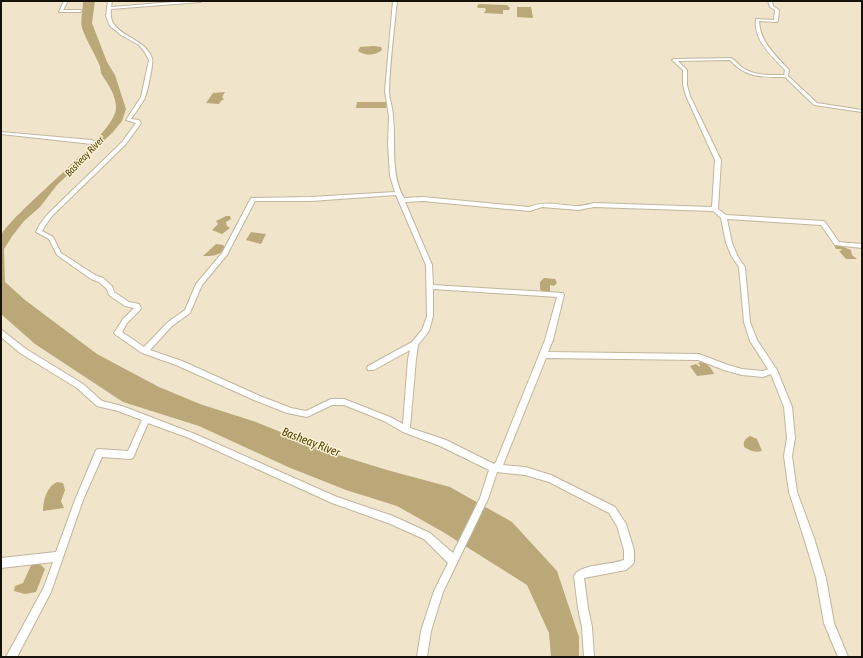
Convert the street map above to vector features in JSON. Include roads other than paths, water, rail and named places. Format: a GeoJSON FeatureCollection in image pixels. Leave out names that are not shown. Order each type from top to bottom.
{"type":"FeatureCollection","features":[{"type":"Feature","properties":{"kind":"street"},"geometry":{"type":"LineString","coordinates":[[66,1],[60,11],[80,11]]}},
{"type":"Feature","properties":{"kind":"street"},"geometry":{"type":"LineString","coordinates":[[110,1],[108,16],[112,26],[122,34],[140,44],[146,50],[151,60],[143,97],[128,120],[139,123],[126,142],[68,196],[40,226],[39,232],[51,238],[59,254],[93,277],[101,280],[110,288],[111,293],[119,299],[137,306],[138,308],[120,327],[118,333],[145,351],[179,362],[257,398],[290,411],[307,414],[331,402],[344,402],[387,419],[406,430],[443,443],[494,468],[525,471],[551,479],[612,510],[622,524],[630,558],[628,564],[612,569],[583,573],[579,576],[587,627],[589,657]]}},
{"type":"Feature","properties":{"kind":"street"},"geometry":{"type":"LineString","coordinates":[[109,8],[200,1]]}},
{"type":"Feature","properties":{"kind":"street"},"geometry":{"type":"LineString","coordinates":[[371,368],[415,344],[425,331],[430,316],[429,265],[398,193],[393,176],[390,138],[391,117],[387,91],[392,55],[392,26],[395,16],[395,1]]}},
{"type":"Feature","properties":{"kind":"street"},"geometry":{"type":"LineString","coordinates":[[770,1],[771,6],[778,10],[776,21],[757,20],[759,36],[768,50],[787,70],[786,76]]}},
{"type":"Feature","properties":{"kind":"street"},"geometry":{"type":"LineString","coordinates":[[715,209],[718,160],[688,96],[685,85],[685,70],[674,60],[731,59],[738,68],[759,76],[786,76],[816,104],[862,111]]}},
{"type":"Feature","properties":{"kind":"street"},"geometry":{"type":"LineString","coordinates":[[1,134],[92,142]]}},
{"type":"Feature","properties":{"kind":"street"},"geometry":{"type":"LineString","coordinates":[[145,351],[170,324],[188,311],[199,284],[225,254],[253,199],[311,199],[398,193]]}},
{"type":"Feature","properties":{"kind":"street"},"geometry":{"type":"LineString","coordinates":[[402,200],[423,199],[530,209],[539,204],[552,204],[578,208],[594,205],[715,209],[724,217],[729,243],[735,257],[742,267],[747,322],[754,341],[773,370],[788,407],[791,438],[788,456],[793,492],[821,578],[829,623],[843,657]]}},
{"type":"Feature","properties":{"kind":"street"},"geometry":{"type":"LineString","coordinates":[[724,217],[823,223],[836,244],[862,246]]}},
{"type":"Feature","properties":{"kind":"street"},"geometry":{"type":"LineString","coordinates":[[422,657],[426,631],[439,590],[484,499],[494,468],[498,465],[544,355],[550,340],[561,295],[430,287]]}},
{"type":"Feature","properties":{"kind":"street"},"geometry":{"type":"LineString","coordinates":[[1,333],[23,351],[80,386],[100,404],[119,408],[192,436],[335,500],[402,524],[427,536],[449,556],[453,562]]}},
{"type":"Feature","properties":{"kind":"street"},"geometry":{"type":"LineString","coordinates":[[406,430],[412,359],[415,344]]}},
{"type":"Feature","properties":{"kind":"street"},"geometry":{"type":"LineString","coordinates":[[544,355],[699,358],[742,372],[763,374],[773,370]]}},
{"type":"Feature","properties":{"kind":"street"},"geometry":{"type":"LineString","coordinates":[[11,657],[48,590],[58,557],[79,500],[99,453],[130,454],[146,419]]}},
{"type":"Feature","properties":{"kind":"street"},"geometry":{"type":"LineString","coordinates":[[1,563],[58,557]]}},
{"type":"Feature","properties":{"kind":"water","name":"Basheay River"},"geometry":{"type":"Polygon","coordinates":[[[83,1],[95,1],[92,23],[107,62],[115,75],[126,109],[122,121],[113,132],[57,185],[40,207],[24,221],[13,235],[4,249],[5,282],[25,300],[97,354],[159,387],[200,404],[256,422],[332,453],[450,487],[512,522],[557,571],[579,637],[579,657],[551,657],[549,633],[527,585],[443,532],[397,506],[346,490],[288,467],[199,426],[123,402],[35,344],[1,314],[1,235],[11,222],[101,135],[112,120],[116,108],[116,103],[110,87],[101,74],[100,65],[81,25],[83,1]]]}},
{"type":"Feature","properties":{"kind":"water"},"geometry":{"type":"Polygon","coordinates":[[[479,4],[507,5],[510,8],[509,10],[503,10],[503,14],[484,13],[486,10],[485,8],[478,8],[477,6],[479,4]]]}},
{"type":"Feature","properties":{"kind":"water"},"geometry":{"type":"Polygon","coordinates":[[[517,7],[531,7],[533,18],[517,17],[517,7]]]}},
{"type":"Feature","properties":{"kind":"water"},"geometry":{"type":"Polygon","coordinates":[[[360,47],[381,47],[382,50],[370,55],[358,51],[360,47]]]}},
{"type":"Feature","properties":{"kind":"water"},"geometry":{"type":"Polygon","coordinates":[[[225,92],[222,97],[224,99],[219,104],[206,103],[213,93],[225,92]]]}},
{"type":"Feature","properties":{"kind":"water"},"geometry":{"type":"Polygon","coordinates":[[[226,216],[230,216],[231,219],[226,222],[227,226],[230,228],[222,234],[212,230],[218,224],[216,221],[226,216]]]}},
{"type":"Feature","properties":{"kind":"water"},"geometry":{"type":"Polygon","coordinates":[[[251,232],[266,234],[261,244],[246,240],[251,232]]]}},
{"type":"Feature","properties":{"kind":"water"},"geometry":{"type":"Polygon","coordinates":[[[216,244],[223,245],[226,248],[221,253],[216,255],[203,256],[216,244]]]}},
{"type":"Feature","properties":{"kind":"water"},"geometry":{"type":"Polygon","coordinates":[[[834,245],[851,250],[852,255],[857,259],[846,259],[839,251],[842,250],[836,249],[834,245]]]}},
{"type":"Feature","properties":{"kind":"water"},"geometry":{"type":"Polygon","coordinates":[[[544,278],[555,279],[557,283],[554,286],[550,285],[550,292],[542,292],[540,289],[540,282],[544,278]]]}},
{"type":"Feature","properties":{"kind":"water"},"geometry":{"type":"Polygon","coordinates":[[[701,362],[709,366],[714,374],[697,376],[690,366],[696,364],[700,367],[698,363],[701,362]]]}},
{"type":"Feature","properties":{"kind":"water"},"geometry":{"type":"Polygon","coordinates":[[[750,436],[757,439],[762,451],[757,452],[744,447],[745,440],[750,436]]]}},
{"type":"Feature","properties":{"kind":"water"},"geometry":{"type":"Polygon","coordinates":[[[57,482],[63,483],[65,490],[61,501],[64,508],[43,511],[46,494],[48,490],[57,482]]]}},
{"type":"Feature","properties":{"kind":"water"},"geometry":{"type":"Polygon","coordinates":[[[33,561],[38,562],[45,569],[36,592],[25,594],[14,591],[15,586],[23,583],[33,561]]]}}]}
